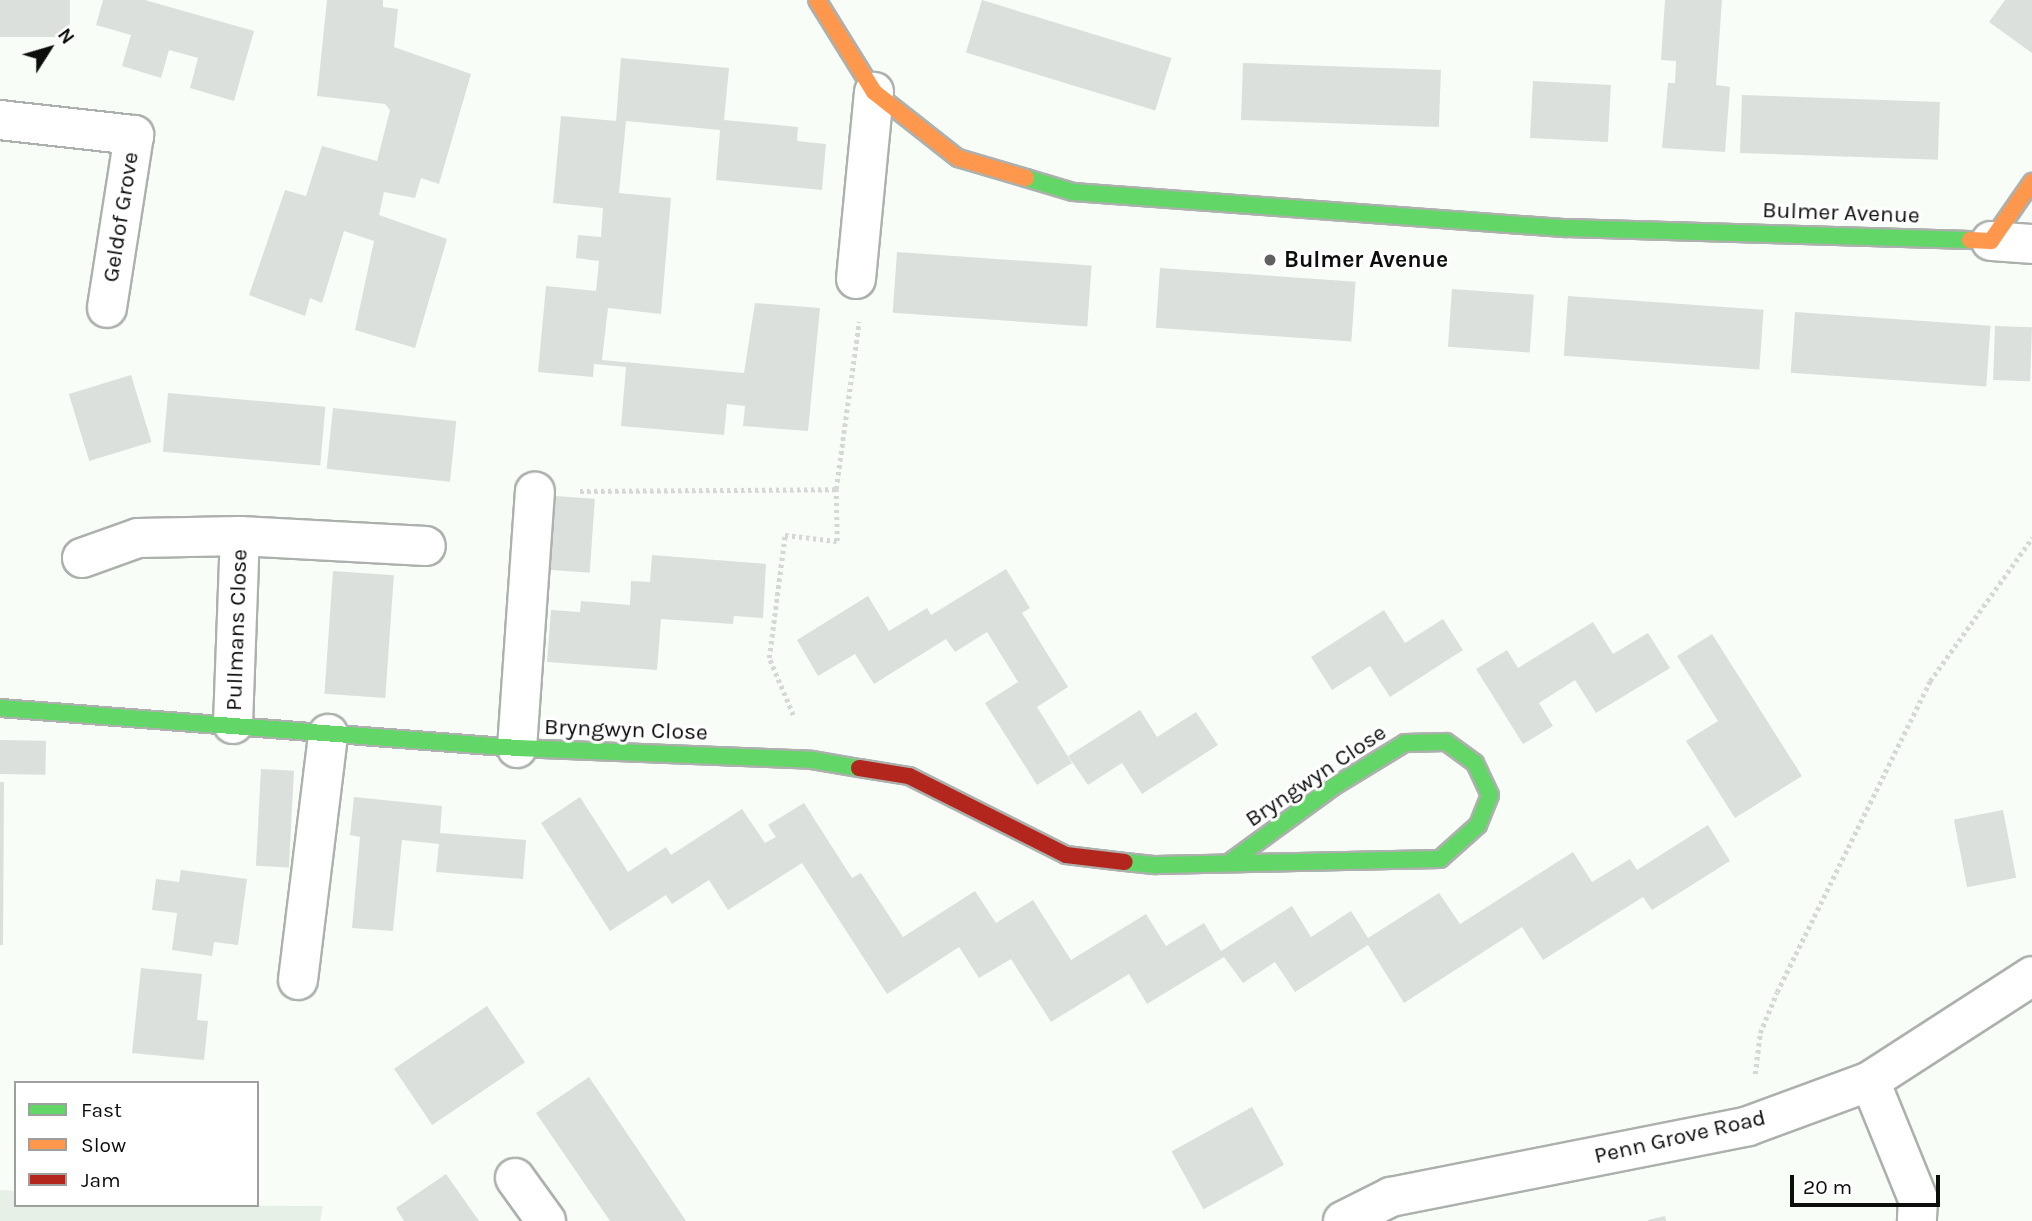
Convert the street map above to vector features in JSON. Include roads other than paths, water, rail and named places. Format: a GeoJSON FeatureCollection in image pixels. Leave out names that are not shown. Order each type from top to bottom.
{"type":"FeatureCollection","features":[{"type":"Feature","properties":{"kind":"street","name":"Bulmer Avenue"},"geometry":{"type":"LineString","coordinates":[[817,0],[874,92],[958,158],[1073,192],[1567,228],[1991,241]]}},
{"type":"Feature","properties":{"kind":"street"},"geometry":{"type":"LineString","coordinates":[[856,279],[874,92]]}},
{"type":"Feature","properties":{"kind":"street","name":"Geldof Grove"},"geometry":{"type":"LineString","coordinates":[[0,120],[134,135],[107,308]]}},
{"type":"Feature","properties":{"kind":"street"},"geometry":{"type":"LineString","coordinates":[[1991,241],[2032,182]]}},
{"type":"Feature","properties":{"kind":"street"},"geometry":{"type":"LineString","coordinates":[[1991,241],[2032,244]]}},
{"type":"Feature","properties":{"kind":"street"},"geometry":{"type":"LineString","coordinates":[[517,748],[535,492]]}},
{"type":"Feature","properties":{"kind":"street","name":"Pullmans Close"},"geometry":{"type":"LineString","coordinates":[[82,558],[138,538],[240,536],[426,546]]}},
{"type":"Feature","properties":{"kind":"street","name":"Pullmans Close"},"geometry":{"type":"LineString","coordinates":[[233,724],[240,536]]}},
{"type":"Feature","properties":{"kind":"street","name":"Bryngwyn Close"},"geometry":{"type":"LineString","coordinates":[[0,708],[517,748],[812,760],[909,776],[1066,855],[1156,864],[1440,859],[1478,825],[1490,795],[1475,763],[1446,742],[1405,743],[1333,787],[1230,862]]}},
{"type":"Feature","properties":{"kind":"street"},"geometry":{"type":"LineString","coordinates":[[298,980],[328,734]]}},
{"type":"Feature","properties":{"kind":"street","name":"Penn Grove Road"},"geometry":{"type":"LineString","coordinates":[[1343,1221],[1391,1197],[1748,1126],[1870,1081],[2032,976]]}},
{"type":"Feature","properties":{"kind":"street"},"geometry":{"type":"LineString","coordinates":[[1870,1081],[1918,1199],[1917,1221]]}},
{"type":"Feature","properties":{"kind":"street"},"geometry":{"type":"LineString","coordinates":[[515,1178],[546,1221]]}},
{"type":"Feature","properties":{"kind":"place","name":"Bulmer Avenue"},"geometry":{"type":"Point","coordinates":[1270,260]}}]}
